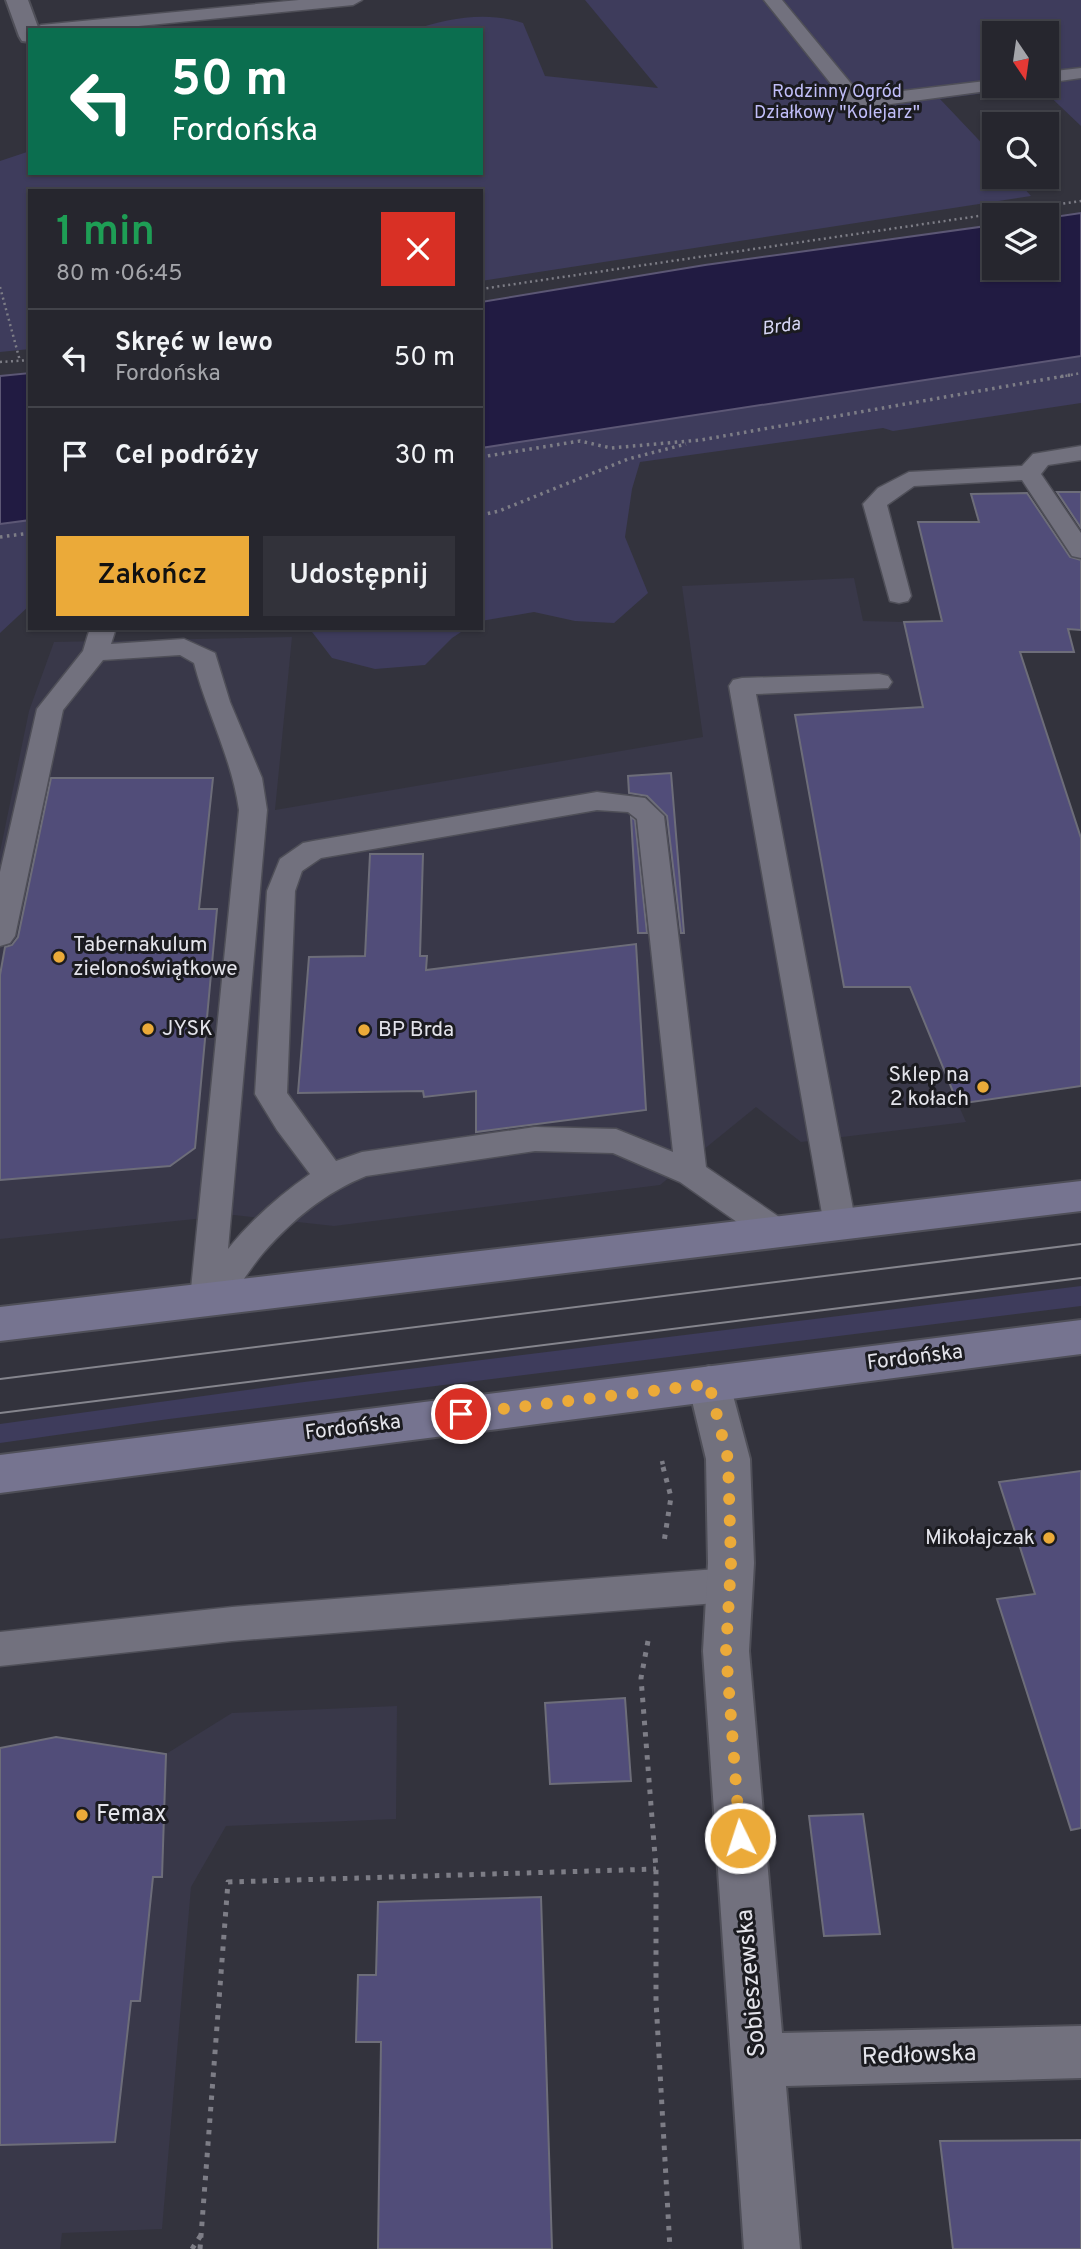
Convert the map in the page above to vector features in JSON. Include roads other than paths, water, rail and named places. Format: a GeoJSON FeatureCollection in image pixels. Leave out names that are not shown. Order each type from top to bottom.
{"type":"FeatureCollection","features":[{"type":"Feature","properties":{"kind":"main road"},"geometry":{"type":"LineString","coordinates":[[0,1324],[1081,1196]]}},
{"type":"Feature","properties":{"kind":"main road","name":"Fordońska"},"geometry":{"type":"LineString","coordinates":[[0,1474],[1081,1336]]}},
{"type":"Feature","properties":{"kind":"street"},"geometry":{"type":"LineString","coordinates":[[17,0],[30,28]]}},
{"type":"Feature","properties":{"kind":"street","name":"Sobieszewska"},"geometry":{"type":"LineString","coordinates":[[709,1384],[728,1459],[731,1563],[726,1651],[772,2249]]}},
{"type":"Feature","properties":{"kind":"street","name":"Redłowska"},"geometry":{"type":"LineString","coordinates":[[758,2060],[1081,2052]]}},
{"type":"Feature","properties":{"kind":"lane"},"geometry":{"type":"LineString","coordinates":[[49,28],[83,20],[353,0]]}},
{"type":"Feature","properties":{"kind":"lane"},"geometry":{"type":"LineString","coordinates":[[774,0],[851,96],[869,101],[982,87]]}},
{"type":"Feature","properties":{"kind":"lane"},"geometry":{"type":"LineString","coordinates":[[1059,76],[1081,73]]}},
{"type":"Feature","properties":{"kind":"lane"},"geometry":{"type":"LineString","coordinates":[[899,596],[875,504],[886,493],[909,479],[1029,473],[1041,459],[1081,453]]}},
{"type":"Feature","properties":{"kind":"lane"},"geometry":{"type":"LineString","coordinates":[[1029,473],[1081,551]]}},
{"type":"Feature","properties":{"kind":"lane"},"geometry":{"type":"LineString","coordinates":[[0,936],[50,709],[99,641],[184,647],[206,659],[217,702],[248,778],[253,810],[207,1299]]}},
{"type":"Feature","properties":{"kind":"lane"},"geometry":{"type":"LineString","coordinates":[[840,1224],[741,686],[879,682]]}},
{"type":"Feature","properties":{"kind":"lane"},"geometry":{"type":"LineString","coordinates":[[330,1177],[288,1122],[271,1094],[281,891],[290,866],[313,850],[597,801],[635,804],[650,816],[691,1173]]}},
{"type":"Feature","properties":{"kind":"lane"},"geometry":{"type":"LineString","coordinates":[[207,1299],[253,1242],[301,1197],[330,1177],[362,1164],[535,1139],[616,1140],[691,1173],[776,1232]]}},
{"type":"Feature","properties":{"kind":"lane"},"geometry":{"type":"LineString","coordinates":[[0,1649],[232,1624],[729,1585]]}},
{"type":"Feature","properties":{"kind":"water","name":"Brda"},"geometry":{"type":"Polygon","coordinates":[[[1081,213],[1081,356],[483,448],[483,302],[705,265],[982,227],[982,280],[1059,280],[1059,216],[1081,213]]]}},
{"type":"Feature","properties":{"kind":"water"},"geometry":{"type":"Polygon","coordinates":[[[28,373],[28,520],[0,524],[0,376],[28,373]]]}},
{"type":"Feature","properties":{"kind":"tram line"},"geometry":{"type":"LineString","coordinates":[[0,1379],[1081,1244]]}},
{"type":"Feature","properties":{"kind":"tram line"},"geometry":{"type":"LineString","coordinates":[[0,1413],[1081,1278]]}},
{"type":"Feature","properties":{"kind":"place","name":"Tabernakulum zielonoświątkowe"},"geometry":{"type":"Point","coordinates":[59,957]}},
{"type":"Feature","properties":{"kind":"place","name":"JYSK"},"geometry":{"type":"Point","coordinates":[148,1029]}},
{"type":"Feature","properties":{"kind":"place","name":"BP Brda"},"geometry":{"type":"Point","coordinates":[364,1030]}},
{"type":"Feature","properties":{"kind":"place","name":"Sklep na 2 kołach"},"geometry":{"type":"Point","coordinates":[983,1087]}},
{"type":"Feature","properties":{"kind":"place","name":"Mikołajczak"},"geometry":{"type":"Point","coordinates":[1049,1538]}},
{"type":"Feature","properties":{"kind":"place","name":"Femax"},"geometry":{"type":"Point","coordinates":[82,1815]}},
{"type":"Feature","properties":{"kind":"park label","name":"Rodzinny Ogród Działkowy \"Kolejarz\""},"geometry":{"type":"Point","coordinates":[837,102]}}]}
